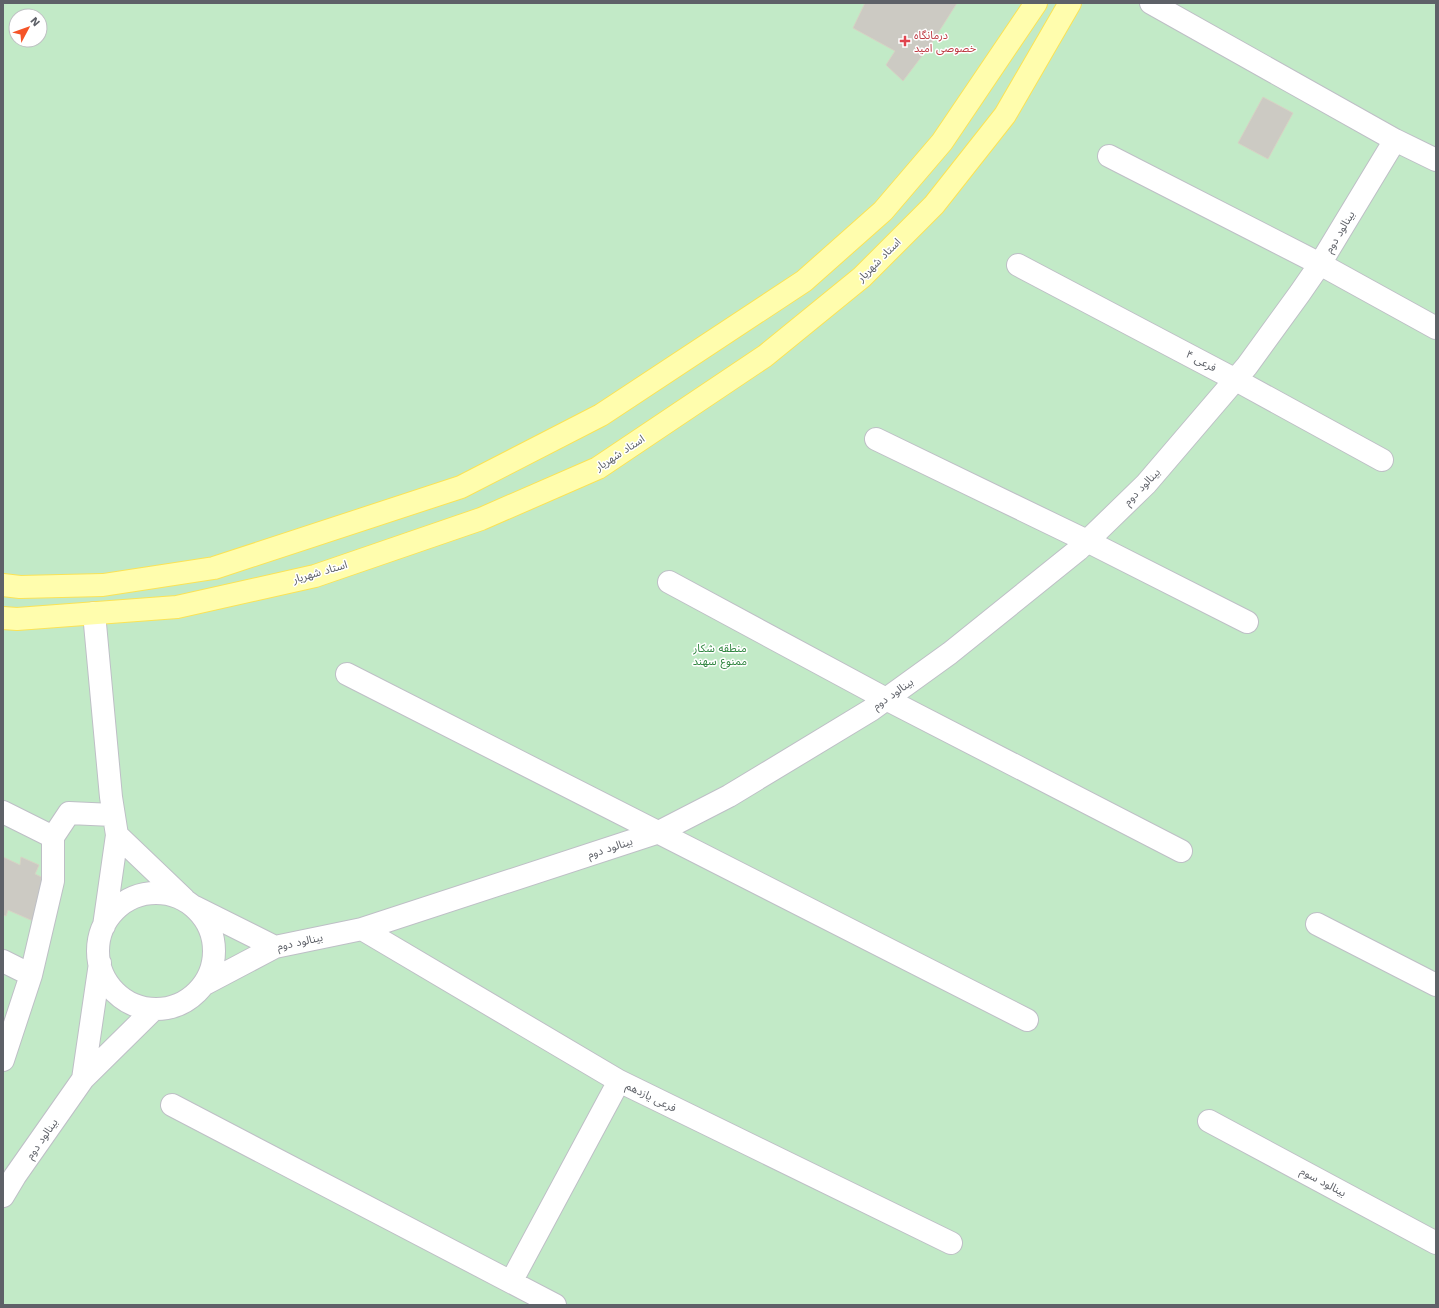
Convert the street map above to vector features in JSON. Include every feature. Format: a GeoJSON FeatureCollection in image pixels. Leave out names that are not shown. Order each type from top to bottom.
{"type":"FeatureCollection","features":[{"type":"Feature","properties":{"kind":"main road"},"geometry":{"type":"LineString","coordinates":[[3,585],[20,587],[103,585],[214,568],[461,487],[602,415],[804,281],[883,211],[942,142],[1036,3]]}},
{"type":"Feature","properties":{"kind":"main road","name":"استاد شهریار"},"geometry":{"type":"LineString","coordinates":[[3,618],[17,619],[177,607],[315,576],[481,519],[598,468],[765,356],[862,277],[934,205],[1005,115],[1070,3]]}},
{"type":"Feature","properties":{"kind":"street"},"geometry":{"type":"LineString","coordinates":[[1151,3],[1395,140],[1436,160]]}},
{"type":"Feature","properties":{"kind":"street","name":"بینالود دوم"},"geometry":{"type":"LineString","coordinates":[[203,985],[275,947],[362,929],[659,832],[729,796],[886,699],[950,653],[1087,541],[1146,484],[1236,380],[1320,264],[1395,140]]}},
{"type":"Feature","properties":{"kind":"street"},"geometry":{"type":"LineString","coordinates":[[1109,156],[1320,264],[1436,328]]}},
{"type":"Feature","properties":{"kind":"street","name":"فرعی ۴"},"geometry":{"type":"LineString","coordinates":[[1018,265],[1236,380],[1382,460]]}},
{"type":"Feature","properties":{"kind":"street"},"geometry":{"type":"LineString","coordinates":[[876,439],[1087,541],[1247,622]]}},
{"type":"Feature","properties":{"kind":"street"},"geometry":{"type":"LineString","coordinates":[[669,582],[886,699],[1181,851]]}},
{"type":"Feature","properties":{"kind":"street"},"geometry":{"type":"LineString","coordinates":[[3,1060],[31,975],[53,881],[53,837],[69,813],[115,825],[188,903],[201,913],[210,931],[214,950],[211,969],[203,985],[190,998],[172,1006],[154,1009],[135,1005],[119,995],[107,981],[100,963],[98,945],[104,926],[115,825],[94,613]]}},
{"type":"Feature","properties":{"kind":"street"},"geometry":{"type":"LineString","coordinates":[[347,674],[1027,1020]]}},
{"type":"Feature","properties":{"kind":"street"},"geometry":{"type":"LineString","coordinates":[[3,812],[53,837]]}},
{"type":"Feature","properties":{"kind":"street"},"geometry":{"type":"LineString","coordinates":[[104,926],[114,910],[130,899],[148,893],[168,894],[275,947]]}},
{"type":"Feature","properties":{"kind":"street"},"geometry":{"type":"LineString","coordinates":[[1317,924],[1436,985]]}},
{"type":"Feature","properties":{"kind":"street","name":"فرعی یازدهم"},"geometry":{"type":"LineString","coordinates":[[362,929],[619,1082],[952,1243]]}},
{"type":"Feature","properties":{"kind":"street"},"geometry":{"type":"LineString","coordinates":[[3,961],[31,975]]}},
{"type":"Feature","properties":{"kind":"street","name":"بینالود دوم"},"geometry":{"type":"LineString","coordinates":[[3,1196],[15,1176],[83,1079],[100,963]]}},
{"type":"Feature","properties":{"kind":"street"},"geometry":{"type":"LineString","coordinates":[[83,1079],[154,1009]]}},
{"type":"Feature","properties":{"kind":"street"},"geometry":{"type":"LineString","coordinates":[[511,1282],[619,1082]]}},
{"type":"Feature","properties":{"kind":"street"},"geometry":{"type":"LineString","coordinates":[[172,1105],[555,1305]]}},
{"type":"Feature","properties":{"kind":"street","name":"بینالود سوم"},"geometry":{"type":"LineString","coordinates":[[1209,1121],[1436,1243]]}},
{"type":"Feature","properties":{"kind":"green space","name":"منطقه شکار ممنوع سهند"},"geometry":{"type":"Polygon","coordinates":[[[3,3],[1436,3],[1436,1305],[3,1305],[3,3]]]}},
{"type":"Feature","properties":{"kind":"building","name":"درمانگاه خصوصی امید"},"geometry":{"type":"Polygon","coordinates":[[[865,3],[957,3],[931,44],[903,81],[886,65],[895,51],[853,28],[865,3]]]}},
{"type":"Feature","properties":{"kind":"building"},"geometry":{"type":"Polygon","coordinates":[[[1263,97],[1293,113],[1268,159],[1238,143],[1263,97]]]}},
{"type":"Feature","properties":{"kind":"building"},"geometry":{"type":"Polygon","coordinates":[[[3,857],[20,865],[21,857],[39,865],[35,874],[50,881],[33,921],[8,910],[6,916],[3,915],[3,857]]]}},
{"type":"Feature","properties":{"kind":"place","name":"درمانگاه خصوصی امید"},"geometry":{"type":"Point","coordinates":[905,41]}}]}
